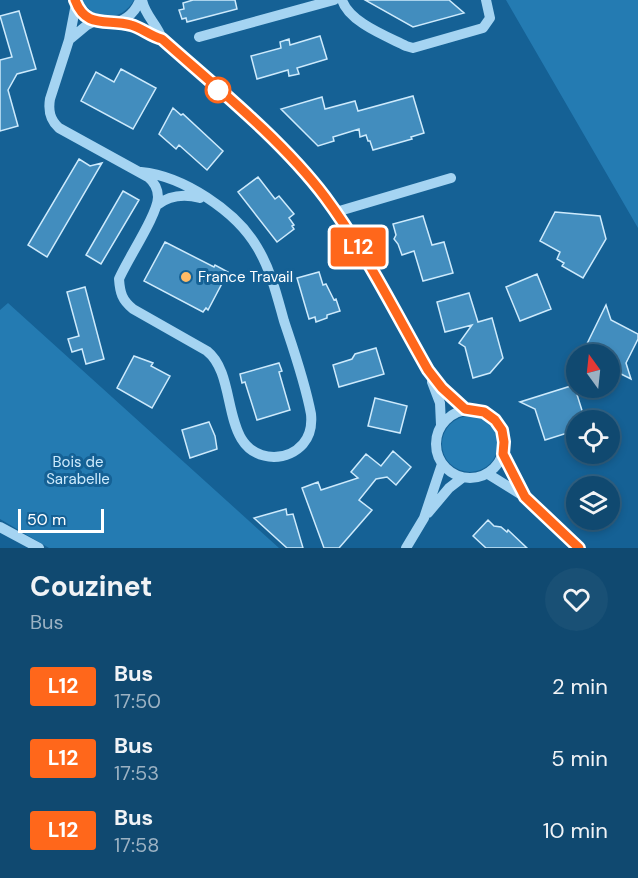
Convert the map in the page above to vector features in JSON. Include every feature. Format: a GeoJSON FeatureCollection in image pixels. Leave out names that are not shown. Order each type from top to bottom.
{"type":"FeatureCollection","features":[{"type":"Feature","properties":{"kind":"street"},"geometry":{"type":"LineString","coordinates":[[115,22],[132,14],[141,0]]}},
{"type":"Feature","properties":{"kind":"street"},"geometry":{"type":"LineString","coordinates":[[141,0],[146,13],[160,31],[162,39]]}},
{"type":"Feature","properties":{"kind":"street"},"geometry":{"type":"LineString","coordinates":[[199,37],[334,0]]}},
{"type":"Feature","properties":{"kind":"street"},"geometry":{"type":"LineString","coordinates":[[342,0],[351,15],[406,46],[417,47],[483,28],[490,18],[486,0]]}},
{"type":"Feature","properties":{"kind":"street"},"geometry":{"type":"LineString","coordinates":[[75,2],[83,14],[95,21],[130,24],[162,39],[304,171],[336,212],[428,370],[442,388],[465,409]]}},
{"type":"Feature","properties":{"kind":"street"},"geometry":{"type":"LineString","coordinates":[[75,2],[69,40],[50,99],[49,109],[52,121],[66,132],[141,172],[153,181],[158,194],[157,205],[119,279],[119,290],[123,301],[211,354],[220,367],[238,431],[244,444],[261,455],[275,457],[298,449],[306,440],[312,420],[310,406],[264,259],[244,229],[214,204],[178,182],[163,176],[141,172]]}},
{"type":"Feature","properties":{"kind":"street"},"geometry":{"type":"LineString","coordinates":[[69,40],[95,21]]}},
{"type":"Feature","properties":{"kind":"street"},"geometry":{"type":"LineString","coordinates":[[336,212],[451,178]]}},
{"type":"Feature","properties":{"kind":"street"},"geometry":{"type":"LineString","coordinates":[[157,205],[163,200],[181,195],[199,198],[214,204]]}},
{"type":"Feature","properties":{"kind":"street"},"geometry":{"type":"LineString","coordinates":[[428,370],[440,403],[441,425]]}},
{"type":"Feature","properties":{"kind":"street"},"geometry":{"type":"LineString","coordinates":[[503,454],[488,474],[475,478],[462,477],[451,473],[442,464],[437,455],[436,434],[447,417],[465,409],[484,412],[495,420],[503,436],[503,454],[525,497]]}},
{"type":"Feature","properties":{"kind":"street"},"geometry":{"type":"LineString","coordinates":[[424,518],[442,464]]}},
{"type":"Feature","properties":{"kind":"street"},"geometry":{"type":"LineString","coordinates":[[488,474],[525,497],[579,548]]}},
{"type":"Feature","properties":{"kind":"street"},"geometry":{"type":"LineString","coordinates":[[406,548],[424,518],[449,488],[462,477]]}},
{"type":"Feature","properties":{"kind":"street"},"geometry":{"type":"LineString","coordinates":[[0,527],[39,548]]}},
{"type":"Feature","properties":{"kind":"green space"},"geometry":{"type":"Polygon","coordinates":[[[82,0],[134,0],[122,12],[108,16],[94,12],[82,0]]]}},
{"type":"Feature","properties":{"kind":"green space"},"geometry":{"type":"Polygon","coordinates":[[[506,0],[638,0],[638,228],[506,0]]]}},
{"type":"Feature","properties":{"kind":"green space","name":"Bois de Sarabelle"},"geometry":{"type":"Polygon","coordinates":[[[8,303],[279,548],[49,548],[0,519],[0,310],[8,303]]]}},
{"type":"Feature","properties":{"kind":"green space"},"geometry":{"type":"Polygon","coordinates":[[[464,416],[476,416],[486,420],[494,428],[498,444],[494,460],[486,468],[476,472],[464,472],[454,468],[446,460],[442,450],[442,438],[446,428],[454,420],[464,416]]]}},
{"type":"Feature","properties":{"kind":"building"},"geometry":{"type":"Polygon","coordinates":[[[193,0],[235,0],[237,9],[187,22],[186,18],[182,19],[179,10],[184,9],[183,3],[193,0]]]}},
{"type":"Feature","properties":{"kind":"building"},"geometry":{"type":"Polygon","coordinates":[[[365,0],[449,0],[464,13],[413,27],[365,0]]]}},
{"type":"Feature","properties":{"kind":"building"},"geometry":{"type":"Polygon","coordinates":[[[19,11],[36,69],[17,74],[8,90],[18,126],[0,131],[0,60],[12,57],[0,16],[19,11]]]}},
{"type":"Feature","properties":{"kind":"building"},"geometry":{"type":"Polygon","coordinates":[[[320,36],[327,59],[297,68],[299,74],[289,76],[288,70],[257,79],[251,56],[281,48],[280,42],[289,39],[290,45],[320,36]]]}},
{"type":"Feature","properties":{"kind":"building"},"geometry":{"type":"Polygon","coordinates":[[[121,69],[156,88],[133,129],[81,101],[96,72],[114,82],[121,69]]]}},
{"type":"Feature","properties":{"kind":"building"},"geometry":{"type":"Polygon","coordinates":[[[413,96],[424,133],[411,137],[412,139],[373,150],[366,135],[360,137],[359,129],[333,137],[334,141],[318,146],[281,109],[322,97],[325,109],[355,101],[358,111],[413,96]]]}},
{"type":"Feature","properties":{"kind":"building"},"geometry":{"type":"Polygon","coordinates":[[[173,108],[181,115],[183,114],[223,151],[207,170],[179,145],[176,149],[159,134],[173,108]]]}},
{"type":"Feature","properties":{"kind":"building"},"geometry":{"type":"Polygon","coordinates":[[[79,159],[90,166],[102,163],[47,257],[28,245],[79,159]]]}},
{"type":"Feature","properties":{"kind":"building"},"geometry":{"type":"Polygon","coordinates":[[[258,177],[275,199],[279,196],[294,214],[289,218],[294,229],[277,242],[238,192],[258,177]]]}},
{"type":"Feature","properties":{"kind":"building"},"geometry":{"type":"Polygon","coordinates":[[[123,191],[139,200],[101,264],[86,255],[123,191]]]}},
{"type":"Feature","properties":{"kind":"building"},"geometry":{"type":"Polygon","coordinates":[[[555,212],[600,216],[606,239],[583,278],[562,266],[564,263],[557,259],[560,252],[540,241],[555,212]]]}},
{"type":"Feature","properties":{"kind":"building"},"geometry":{"type":"Polygon","coordinates":[[[423,216],[432,245],[444,242],[453,273],[423,281],[414,251],[402,255],[394,239],[396,235],[393,224],[423,216]]]}},
{"type":"Feature","properties":{"kind":"building","name":"France Travail"},"geometry":{"type":"Polygon","coordinates":[[[165,242],[228,272],[208,310],[206,308],[203,312],[144,281],[165,242]]]}},
{"type":"Feature","properties":{"kind":"building"},"geometry":{"type":"Polygon","coordinates":[[[319,272],[323,285],[326,284],[334,300],[336,299],[340,311],[316,322],[315,317],[309,319],[297,278],[319,272]]]}},
{"type":"Feature","properties":{"kind":"building"},"geometry":{"type":"Polygon","coordinates":[[[537,274],[551,309],[520,321],[506,287],[537,274]]]}},
{"type":"Feature","properties":{"kind":"building"},"geometry":{"type":"Polygon","coordinates":[[[85,287],[104,359],[86,364],[82,349],[72,352],[68,339],[79,336],[67,292],[85,287]]]}},
{"type":"Feature","properties":{"kind":"building"},"geometry":{"type":"Polygon","coordinates":[[[469,293],[478,322],[492,318],[503,358],[490,373],[473,378],[465,347],[459,343],[472,325],[445,332],[437,302],[469,293]]]}},
{"type":"Feature","properties":{"kind":"building"},"geometry":{"type":"Polygon","coordinates":[[[606,305],[611,320],[638,334],[638,339],[626,363],[631,379],[620,374],[620,344],[587,344],[606,305]]]}},
{"type":"Feature","properties":{"kind":"building"},"geometry":{"type":"Polygon","coordinates":[[[376,348],[384,374],[339,387],[333,365],[352,359],[355,354],[376,348]]]}},
{"type":"Feature","properties":{"kind":"building"},"geometry":{"type":"Polygon","coordinates":[[[134,356],[153,363],[151,366],[170,376],[152,408],[117,388],[134,356]]]}},
{"type":"Feature","properties":{"kind":"building"},"geometry":{"type":"Polygon","coordinates":[[[279,363],[282,371],[279,372],[290,410],[257,420],[245,382],[242,383],[240,374],[279,363]]]}},
{"type":"Feature","properties":{"kind":"building"},"geometry":{"type":"Polygon","coordinates":[[[566,388],[566,398],[578,398],[582,410],[566,410],[566,434],[545,440],[535,409],[520,402],[566,388]]]}},
{"type":"Feature","properties":{"kind":"building"},"geometry":{"type":"Polygon","coordinates":[[[375,398],[407,406],[400,433],[368,426],[375,398]]]}},
{"type":"Feature","properties":{"kind":"building"},"geometry":{"type":"Polygon","coordinates":[[[209,422],[217,449],[190,458],[182,430],[209,422]]]}},
{"type":"Feature","properties":{"kind":"building"},"geometry":{"type":"Polygon","coordinates":[[[393,451],[411,467],[396,485],[387,477],[376,479],[359,500],[372,510],[339,548],[324,548],[302,488],[318,482],[321,490],[358,478],[351,472],[366,454],[381,466],[393,451]]]}},
{"type":"Feature","properties":{"kind":"building"},"geometry":{"type":"Polygon","coordinates":[[[286,509],[287,515],[293,514],[303,548],[287,548],[254,518],[286,509]]]}},
{"type":"Feature","properties":{"kind":"building"},"geometry":{"type":"Polygon","coordinates":[[[488,520],[494,526],[501,527],[507,532],[508,530],[527,548],[486,548],[473,536],[488,520]]]}},
{"type":"Feature","properties":{"kind":"bus line","name":"L12"},"geometry":{"type":"LineString","coordinates":[[75,0],[83,14],[91,20],[102,23],[130,24],[162,39],[304,171],[336,212],[428,370],[451,398],[465,409],[484,412],[495,420],[502,430],[503,454],[525,497],[579,548]]}},
{"type":"Feature","properties":{"kind":"place","name":"France Travail"},"geometry":{"type":"Point","coordinates":[186,277]}}]}
